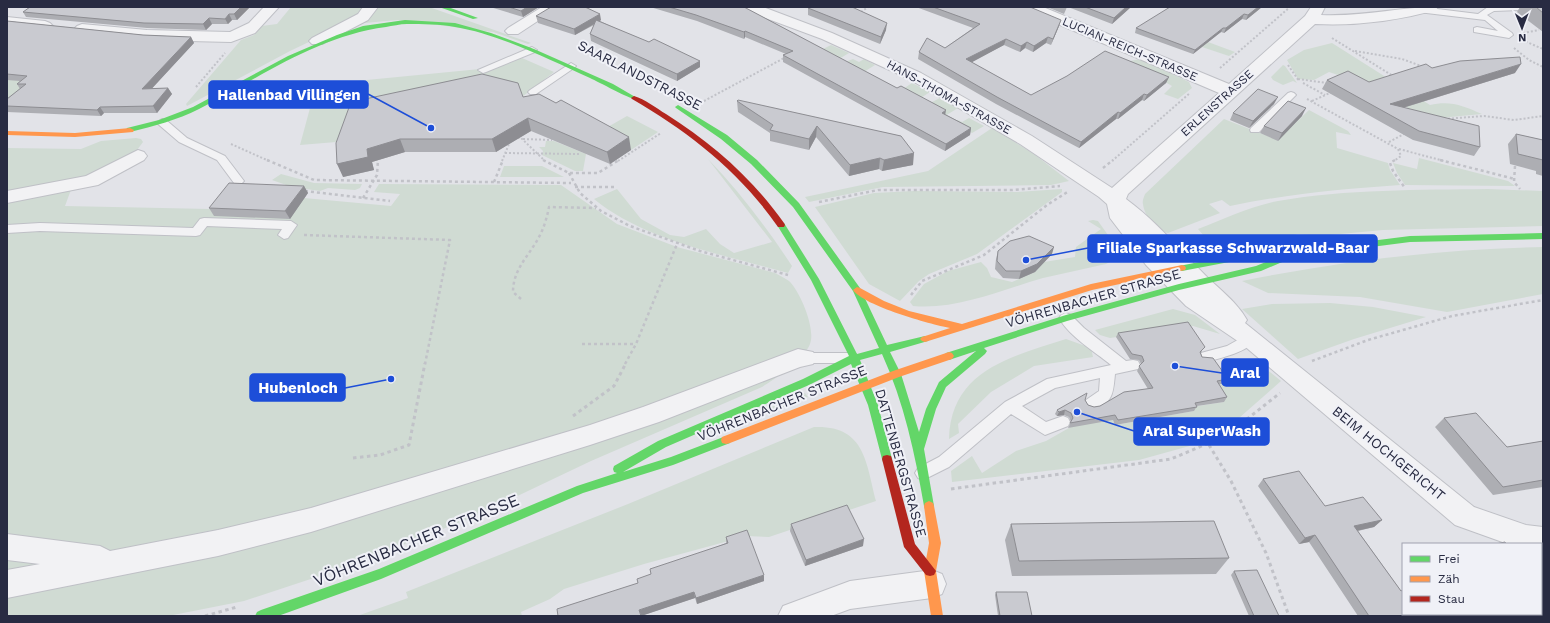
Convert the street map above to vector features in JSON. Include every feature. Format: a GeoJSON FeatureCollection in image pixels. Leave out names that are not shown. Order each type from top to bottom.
{"type":"FeatureCollection","features":[{"type":"Feature","properties":{"kind":"street"},"geometry":{"type":"LineString","coordinates":[[7,20],[63,27],[178,36],[231,37],[247,32],[255,27],[272,7]]}},
{"type":"Feature","properties":{"kind":"street"},"geometry":{"type":"LineString","coordinates":[[290,57],[303,48],[363,17],[371,7]]}},
{"type":"Feature","properties":{"kind":"street"},"geometry":{"type":"LineString","coordinates":[[442,7],[485,22]]}},
{"type":"Feature","properties":{"kind":"street"},"geometry":{"type":"LineString","coordinates":[[513,32],[552,7]]}},
{"type":"Feature","properties":{"kind":"street","name":"HANS-THOMA-STRASSE"},"geometry":{"type":"LineString","coordinates":[[749,7],[827,36],[915,76],[1026,140],[1116,200]]}},
{"type":"Feature","properties":{"kind":"street","name":"LUCIAN-REICH-STRASSE"},"geometry":{"type":"LineString","coordinates":[[1030,7],[1079,26],[1230,92]]}},
{"type":"Feature","properties":{"kind":"street"},"geometry":{"type":"LineString","coordinates":[[1314,10],[1352,21],[1378,19],[1426,8]]}},
{"type":"Feature","properties":{"kind":"street","name":"ERLENSTRASSE"},"geometry":{"type":"LineString","coordinates":[[1116,200],[1120,191],[1230,92],[1314,10]]}},
{"type":"Feature","properties":{"kind":"street","name":"SAARLANDSTRASSE"},"geometry":{"type":"LineString","coordinates":[[7,133],[75,135],[130,130],[162,122],[195,108],[290,57],[357,30],[405,22],[455,25],[532,50],[573,60],[611,85],[673,119],[726,163],[757,194],[779,222],[815,279],[854,358]]}},
{"type":"Feature","properties":{"kind":"street","name":"SAARLANDSTRASSE"},"geometry":{"type":"LineString","coordinates":[[673,104],[724,137],[754,162],[796,205],[857,290],[896,374]]}},
{"type":"Feature","properties":{"kind":"street"},"geometry":{"type":"LineString","coordinates":[[7,197],[91,181],[138,156]]}},
{"type":"Feature","properties":{"kind":"street"},"geometry":{"type":"LineString","coordinates":[[1116,200],[1120,218],[1163,271],[1188,279]]}},
{"type":"Feature","properties":{"kind":"street"},"geometry":{"type":"LineString","coordinates":[[1116,200],[1140,218],[1188,279]]}},
{"type":"Feature","properties":{"kind":"street","name":"VÖHRENBACHER STRASSE"},"geometry":{"type":"LineString","coordinates":[[581,489],[674,461],[865,385],[994,341],[1188,279],[1245,256],[1292,254],[1410,239],[1543,236]]}},
{"type":"Feature","properties":{"kind":"street","name":"VÖHRENBACHER STRASSE"},"geometry":{"type":"LineString","coordinates":[[1188,279],[1258,269],[1292,254]]}},
{"type":"Feature","properties":{"kind":"street","name":"VÖHRENBACHER STRASSE"},"geometry":{"type":"LineString","coordinates":[[261,616],[381,574],[581,489],[662,444],[854,358],[963,327],[1091,287],[1163,271]]}},
{"type":"Feature","properties":{"kind":"street","name":"BEIM HOCHGERICHT"},"geometry":{"type":"LineString","coordinates":[[1188,279],[1212,314],[1250,338],[1464,516],[1526,538],[1543,540]]}},
{"type":"Feature","properties":{"kind":"street","name":"VÖHRENBACHER STRASSE"},"geometry":{"type":"LineString","coordinates":[[857,290],[875,301],[907,315],[933,323],[963,327]]}},
{"type":"Feature","properties":{"kind":"street","name":"VÖHRENBACHER STRASSE"},"geometry":{"type":"LineString","coordinates":[[919,449],[931,409],[942,385],[994,341]]}},
{"type":"Feature","properties":{"kind":"street"},"geometry":{"type":"LineString","coordinates":[[7,584],[218,543],[311,520],[590,435],[650,415],[798,358],[805,358]]}},
{"type":"Feature","properties":{"kind":"street","name":"DATTENBERGSTRASSE"},"geometry":{"type":"LineString","coordinates":[[854,358],[873,405],[910,547],[931,578]]}},
{"type":"Feature","properties":{"kind":"street","name":"DATTENBERGSTRASSE"},"geometry":{"type":"LineString","coordinates":[[896,374],[919,449],[935,543],[931,578],[937,616]]}},
{"type":"Feature","properties":{"kind":"street"},"geometry":{"type":"LineString","coordinates":[[7,547],[117,562]]}},
{"type":"Feature","properties":{"kind":"street"},"geometry":{"type":"LineString","coordinates":[[793,616],[850,595],[931,578]]}},
{"type":"Feature","properties":{"kind":"lane"},"geometry":{"type":"LineString","coordinates":[[1480,17],[1492,8],[1541,7]]}},
{"type":"Feature","properties":{"kind":"lane"},"geometry":{"type":"LineString","coordinates":[[1426,8],[1487,18],[1509,35]]}},
{"type":"Feature","properties":{"kind":"lane"},"geometry":{"type":"LineString","coordinates":[[1476,30],[1509,35]]}},
{"type":"Feature","properties":{"kind":"lane"},"geometry":{"type":"LineString","coordinates":[[483,70],[532,50]]}},
{"type":"Feature","properties":{"kind":"lane"},"geometry":{"type":"LineString","coordinates":[[533,92],[573,60]]}},
{"type":"Feature","properties":{"kind":"lane"},"geometry":{"type":"LineString","coordinates":[[1255,130],[1291,95]]}},
{"type":"Feature","properties":{"kind":"lane"},"geometry":{"type":"LineString","coordinates":[[162,122],[183,140],[221,158],[238,181]]}},
{"type":"Feature","properties":{"kind":"lane"},"geometry":{"type":"LineString","coordinates":[[7,229],[40,227],[196,232],[204,222],[290,225],[284,235]]}},
{"type":"Feature","properties":{"kind":"lane"},"geometry":{"type":"LineString","coordinates":[[1066,318],[1078,332],[1121,367]]}},
{"type":"Feature","properties":{"kind":"lane"},"geometry":{"type":"LineString","coordinates":[[1206,357],[1231,350],[1250,338]]}},
{"type":"Feature","properties":{"kind":"lane"},"geometry":{"type":"LineString","coordinates":[[805,358],[854,358]]}},
{"type":"Feature","properties":{"kind":"lane"},"geometry":{"type":"LineString","coordinates":[[1092,404],[1106,394],[1121,367]]}},
{"type":"Feature","properties":{"kind":"lane"},"geometry":{"type":"LineString","coordinates":[[923,473],[944,462],[1010,406],[1052,383],[1121,367]]}},
{"type":"Feature","properties":{"kind":"lane"},"geometry":{"type":"LineString","coordinates":[[1010,406],[1045,429],[1063,422]]}},
{"type":"Feature","properties":{"kind":"path"},"geometry":{"type":"LineString","coordinates":[[827,36],[868,7]]}},
{"type":"Feature","properties":{"kind":"path"},"geometry":{"type":"LineString","coordinates":[[1509,35],[1543,49]]}},
{"type":"Feature","properties":{"kind":"path"},"geometry":{"type":"LineString","coordinates":[[1509,35],[1511,45],[1515,49],[1543,67]]}},
{"type":"Feature","properties":{"kind":"path"},"geometry":{"type":"LineString","coordinates":[[1332,38],[1399,80]]}},
{"type":"Feature","properties":{"kind":"path"},"geometry":{"type":"LineString","coordinates":[[1353,51],[1402,59],[1426,69]]}},
{"type":"Feature","properties":{"kind":"path"},"geometry":{"type":"LineString","coordinates":[[195,89],[226,53]]}},
{"type":"Feature","properties":{"kind":"path"},"geometry":{"type":"LineString","coordinates":[[703,102],[793,54]]}},
{"type":"Feature","properties":{"kind":"path"},"geometry":{"type":"LineString","coordinates":[[1285,60],[1297,79],[1325,95]]}},
{"type":"Feature","properties":{"kind":"path"},"geometry":{"type":"LineString","coordinates":[[1297,79],[1327,83]]}},
{"type":"Feature","properties":{"kind":"path"},"geometry":{"type":"LineString","coordinates":[[1312,101],[1334,91]]}},
{"type":"Feature","properties":{"kind":"path"},"geometry":{"type":"LineString","coordinates":[[1306,98],[1388,142],[1398,149],[1514,179]]}},
{"type":"Feature","properties":{"kind":"path"},"geometry":{"type":"LineString","coordinates":[[1440,120],[1484,116],[1520,120],[1543,116]]}},
{"type":"Feature","properties":{"kind":"path"},"geometry":{"type":"LineString","coordinates":[[522,139],[542,159],[569,173],[598,173],[664,131]]}},
{"type":"Feature","properties":{"kind":"path"},"geometry":{"type":"LineString","coordinates":[[1388,142],[1404,134]]}},
{"type":"Feature","properties":{"kind":"path"},"geometry":{"type":"LineString","coordinates":[[494,182],[507,145],[520,137],[522,139],[552,140]]}},
{"type":"Feature","properties":{"kind":"path"},"geometry":{"type":"LineString","coordinates":[[224,141],[314,180],[571,183]]}},
{"type":"Feature","properties":{"kind":"path"},"geometry":{"type":"LineString","coordinates":[[1398,149],[1401,156],[1390,163],[1393,171],[1405,188]]}},
{"type":"Feature","properties":{"kind":"path"},"geometry":{"type":"LineString","coordinates":[[505,153],[579,154]]}},
{"type":"Feature","properties":{"kind":"path"},"geometry":{"type":"LineString","coordinates":[[363,198],[375,181],[380,169],[378,160]]}},
{"type":"Feature","properties":{"kind":"path"},"geometry":{"type":"LineString","coordinates":[[1515,166],[1514,182],[1520,189]]}},
{"type":"Feature","properties":{"kind":"path"},"geometry":{"type":"LineString","coordinates":[[569,173],[571,183],[581,196],[616,221],[677,244],[790,276]]}},
{"type":"Feature","properties":{"kind":"path"},"geometry":{"type":"LineString","coordinates":[[575,187],[616,187]]}},
{"type":"Feature","properties":{"kind":"path"},"geometry":{"type":"LineString","coordinates":[[907,299],[922,281],[984,255],[1047,205],[1070,190]]}},
{"type":"Feature","properties":{"kind":"path"},"geometry":{"type":"LineString","coordinates":[[303,191],[390,201]]}},
{"type":"Feature","properties":{"kind":"path"},"geometry":{"type":"LineString","coordinates":[[521,299],[513,292],[514,277],[520,264],[540,235],[546,223],[550,207],[597,208]]}},
{"type":"Feature","properties":{"kind":"path"},"geometry":{"type":"LineString","coordinates":[[284,235],[450,240],[409,445],[380,455],[353,458]]}},
{"type":"Feature","properties":{"kind":"path"},"geometry":{"type":"LineString","coordinates":[[572,417],[614,386],[636,344],[677,244]]}},
{"type":"Feature","properties":{"kind":"path"},"geometry":{"type":"LineString","coordinates":[[1308,362],[1368,340],[1452,316],[1543,300]]}},
{"type":"Feature","properties":{"kind":"path"},"geometry":{"type":"LineString","coordinates":[[582,344],[636,344]]}},
{"type":"Feature","properties":{"kind":"path"},"geometry":{"type":"LineString","coordinates":[[948,490],[1171,459],[1209,445],[1247,419],[1283,391]]}},
{"type":"Feature","properties":{"kind":"path"},"geometry":{"type":"LineString","coordinates":[[1209,445],[1231,481],[1266,553],[1289,616]]}},
{"type":"Feature","properties":{"kind":"shaded area"},"geometry":{"type":"Polygon","coordinates":[[[291,7],[364,7],[353,21],[290,51],[187,106],[186,104],[241,40],[254,35],[262,26],[277,24],[291,7]]]}},
{"type":"Feature","properties":{"kind":"shaded area"},"geometry":{"type":"Polygon","coordinates":[[[376,7],[429,7],[531,43],[528,44],[493,32],[398,20],[364,23],[376,7]]]}},
{"type":"Feature","properties":{"kind":"shaded area"},"geometry":{"type":"Polygon","coordinates":[[[1208,42],[1235,52],[1229,56],[1202,47],[1208,42]]]}},
{"type":"Feature","properties":{"kind":"shaded area"},"geometry":{"type":"Polygon","coordinates":[[[1332,43],[1430,105],[1444,103],[1463,106],[1482,114],[1429,119],[1356,81],[1329,72],[1314,80],[1298,79],[1287,60],[1304,50],[1332,43]]]}},
{"type":"Feature","properties":{"kind":"shaded area"},"geometry":{"type":"Polygon","coordinates":[[[831,45],[849,53],[834,62],[819,51],[831,45]]]}},
{"type":"Feature","properties":{"kind":"shaded area"},"geometry":{"type":"Polygon","coordinates":[[[522,58],[554,72],[522,97],[348,141],[300,145],[313,97],[346,82],[480,69],[482,74],[522,58]]]}},
{"type":"Feature","properties":{"kind":"shaded area"},"geometry":{"type":"Polygon","coordinates":[[[853,59],[859,62],[864,59],[875,65],[859,75],[845,62],[853,59]]]}},
{"type":"Feature","properties":{"kind":"shaded area"},"geometry":{"type":"Polygon","coordinates":[[[1126,59],[1130,61],[1140,59],[1189,82],[1192,88],[1178,99],[1164,94],[1172,86],[1126,59]]]}},
{"type":"Feature","properties":{"kind":"shaded area"},"geometry":{"type":"Polygon","coordinates":[[[1283,65],[1297,83],[1293,81],[1283,85],[1273,80],[1271,77],[1283,65]]]}},
{"type":"Feature","properties":{"kind":"shaded area"},"geometry":{"type":"Polygon","coordinates":[[[7,73],[37,76],[7,102],[7,73]]]}},
{"type":"Feature","properties":{"kind":"shaded area"},"geometry":{"type":"Polygon","coordinates":[[[912,83],[930,92],[916,101],[903,89],[912,83]]]}},
{"type":"Feature","properties":{"kind":"shaded area"},"geometry":{"type":"Polygon","coordinates":[[[940,98],[958,108],[945,116],[928,104],[940,98]]]}},
{"type":"Feature","properties":{"kind":"shaded area"},"geometry":{"type":"Polygon","coordinates":[[[1309,110],[1348,131],[1351,135],[1336,132],[1337,148],[1388,163],[1390,170],[1400,185],[1315,192],[1230,206],[1222,200],[1209,204],[1220,213],[1168,233],[1156,226],[1148,218],[1143,203],[1145,194],[1224,119],[1278,140],[1309,110]]]}},
{"type":"Feature","properties":{"kind":"shaded area"},"geometry":{"type":"Polygon","coordinates":[[[627,116],[658,132],[631,150],[599,132],[627,116]]]}},
{"type":"Feature","properties":{"kind":"shaded area"},"geometry":{"type":"Polygon","coordinates":[[[969,118],[984,126],[972,133],[955,121],[958,120],[962,122],[969,118]]]}},
{"type":"Feature","properties":{"kind":"shaded area"},"geometry":{"type":"Polygon","coordinates":[[[992,128],[1034,154],[1069,181],[1051,185],[883,187],[809,202],[805,197],[928,171],[992,128]]]}},
{"type":"Feature","properties":{"kind":"shaded area"},"geometry":{"type":"Polygon","coordinates":[[[136,138],[141,139],[143,142],[134,154],[72,187],[65,206],[210,209],[220,198],[304,198],[391,206],[400,194],[374,192],[379,184],[561,185],[617,224],[677,247],[775,273],[789,281],[798,293],[809,320],[811,329],[810,344],[807,350],[796,362],[782,374],[762,387],[591,461],[473,517],[344,568],[244,601],[168,616],[7,616],[7,148],[81,149],[101,141],[136,138]]]}},
{"type":"Feature","properties":{"kind":"shaded area"},"geometry":{"type":"Polygon","coordinates":[[[546,141],[554,141],[586,154],[583,171],[575,171],[542,155],[543,151],[539,147],[545,147],[546,141]]]}},
{"type":"Feature","properties":{"kind":"shaded area"},"geometry":{"type":"Polygon","coordinates":[[[1419,158],[1508,181],[1515,186],[1405,185],[1397,173],[1393,163],[1417,169],[1419,158]]]}},
{"type":"Feature","properties":{"kind":"shaded area"},"geometry":{"type":"Polygon","coordinates":[[[708,159],[742,197],[773,238],[792,266],[788,273],[712,253],[661,236],[614,214],[594,199],[617,189],[641,219],[670,235],[684,237],[706,229],[720,244],[734,253],[772,242],[708,159]]]}},
{"type":"Feature","properties":{"kind":"shaded area"},"geometry":{"type":"Polygon","coordinates":[[[504,166],[542,166],[564,177],[500,177],[504,166]]]}},
{"type":"Feature","properties":{"kind":"shaded area"},"geometry":{"type":"Polygon","coordinates":[[[281,174],[314,183],[362,184],[360,188],[355,190],[328,188],[320,191],[292,187],[272,180],[281,174]]]}},
{"type":"Feature","properties":{"kind":"shaded area"},"geometry":{"type":"Polygon","coordinates":[[[1062,189],[1062,192],[977,254],[929,274],[919,281],[900,301],[869,284],[815,207],[874,193],[914,191],[1017,192],[1062,189]]]}},
{"type":"Feature","properties":{"kind":"shaded area"},"geometry":{"type":"Polygon","coordinates":[[[1488,189],[1543,191],[1543,226],[1383,230],[1319,236],[1298,234],[1273,240],[1237,242],[1238,246],[1216,250],[1198,229],[1258,206],[1304,197],[1356,192],[1488,189]]]}},
{"type":"Feature","properties":{"kind":"shaded area"},"geometry":{"type":"Polygon","coordinates":[[[1088,221],[1098,221],[1118,249],[1119,253],[1115,259],[1106,264],[1043,278],[962,302],[946,305],[913,306],[910,302],[924,284],[948,271],[981,262],[987,268],[991,277],[1012,282],[1035,272],[1044,262],[1075,257],[1076,247],[1101,229],[1088,221]]]}},
{"type":"Feature","properties":{"kind":"shaded area"},"geometry":{"type":"Polygon","coordinates":[[[1543,247],[1543,294],[1447,312],[1360,297],[1268,293],[1242,281],[1392,257],[1467,250],[1543,247]]]}},
{"type":"Feature","properties":{"kind":"shaded area"},"geometry":{"type":"Polygon","coordinates":[[[1330,303],[1373,307],[1426,317],[1354,339],[1298,359],[1242,309],[1272,304],[1330,303]]]}},
{"type":"Feature","properties":{"kind":"shaded area"},"geometry":{"type":"Polygon","coordinates":[[[1173,309],[1195,315],[1220,334],[1193,326],[1110,338],[1100,335],[1095,330],[1173,309]]]}},
{"type":"Feature","properties":{"kind":"shaded area"},"geometry":{"type":"Polygon","coordinates":[[[1066,339],[1091,348],[1093,357],[1034,366],[991,392],[958,424],[959,433],[949,439],[952,416],[960,397],[972,382],[1005,360],[1066,339]]]}},
{"type":"Feature","properties":{"kind":"shaded area"},"geometry":{"type":"Polygon","coordinates":[[[1260,364],[1281,381],[1239,418],[1204,442],[1139,460],[952,482],[951,471],[972,456],[982,473],[1016,451],[1046,441],[1083,420],[1113,420],[1115,425],[1194,411],[1192,407],[1224,402],[1214,385],[1260,364]]]}},
{"type":"Feature","properties":{"kind":"shaded area"},"geometry":{"type":"Polygon","coordinates":[[[805,393],[808,397],[728,429],[726,426],[805,393]]]}},
{"type":"Feature","properties":{"kind":"shaded area"},"geometry":{"type":"Polygon","coordinates":[[[814,427],[831,428],[844,432],[853,439],[865,460],[876,501],[769,537],[747,536],[644,564],[564,589],[550,599],[521,612],[522,616],[357,616],[408,598],[406,592],[628,504],[814,427]]]}},
{"type":"Feature","properties":{"kind":"building"},"geometry":{"type":"Polygon","coordinates":[[[30,7],[241,7],[234,14],[229,14],[225,19],[209,18],[203,24],[144,23],[23,12],[30,7]]]}},
{"type":"Feature","properties":{"kind":"building"},"geometry":{"type":"Polygon","coordinates":[[[509,7],[527,7],[521,11],[509,7]]]}},
{"type":"Feature","properties":{"kind":"building"},"geometry":{"type":"Polygon","coordinates":[[[551,7],[585,7],[600,14],[574,29],[536,16],[551,7]]]}},
{"type":"Feature","properties":{"kind":"building"},"geometry":{"type":"Polygon","coordinates":[[[669,7],[744,7],[897,88],[901,86],[946,110],[942,113],[971,128],[946,144],[783,55],[793,51],[745,31],[744,32],[669,7]]]}},
{"type":"Feature","properties":{"kind":"building"},"geometry":{"type":"Polygon","coordinates":[[[852,7],[887,23],[881,37],[808,8],[852,7]]]}},
{"type":"Feature","properties":{"kind":"building"},"geometry":{"type":"Polygon","coordinates":[[[933,7],[1030,7],[1061,20],[1053,39],[1048,37],[1034,46],[1027,42],[1021,46],[1006,39],[966,59],[1031,95],[1067,76],[1105,51],[1169,77],[1147,95],[1144,94],[1120,113],[1118,112],[1081,142],[997,97],[919,52],[927,38],[945,48],[980,24],[933,7]]]}},
{"type":"Feature","properties":{"kind":"building"},"geometry":{"type":"Polygon","coordinates":[[[1085,7],[1126,7],[1114,18],[1085,7]]]}},
{"type":"Feature","properties":{"kind":"building"},"geometry":{"type":"Polygon","coordinates":[[[1170,7],[1258,7],[1248,15],[1244,14],[1226,28],[1223,28],[1195,50],[1136,28],[1170,7]]]}},
{"type":"Feature","properties":{"kind":"building"},"geometry":{"type":"Polygon","coordinates":[[[1536,7],[1543,7],[1543,13],[1536,7]]]}},
{"type":"Feature","properties":{"kind":"building"},"geometry":{"type":"Polygon","coordinates":[[[596,20],[649,42],[654,39],[700,61],[677,74],[590,34],[596,20]]]}},
{"type":"Feature","properties":{"kind":"building"},"geometry":{"type":"Polygon","coordinates":[[[7,21],[143,35],[191,37],[142,89],[168,88],[153,106],[100,107],[97,110],[7,106],[7,99],[26,84],[17,84],[27,76],[7,74],[7,21]]]}},
{"type":"Feature","properties":{"kind":"building"},"geometry":{"type":"Polygon","coordinates":[[[1520,57],[1521,64],[1390,104],[1479,126],[1480,147],[1419,131],[1327,80],[1348,71],[1369,82],[1426,64],[1432,68],[1460,61],[1520,57]]]}},
{"type":"Feature","properties":{"kind":"building"},"geometry":{"type":"Polygon","coordinates":[[[482,74],[518,83],[523,97],[539,94],[556,103],[561,100],[629,137],[607,152],[528,118],[492,139],[400,139],[367,149],[368,157],[337,164],[336,143],[351,102],[482,74]]]}},
{"type":"Feature","properties":{"kind":"building"},"geometry":{"type":"Polygon","coordinates":[[[1258,89],[1278,97],[1253,121],[1233,113],[1258,89]]]}},
{"type":"Feature","properties":{"kind":"building"},"geometry":{"type":"Polygon","coordinates":[[[737,101],[901,136],[914,153],[884,160],[880,158],[850,165],[817,126],[809,139],[770,130],[773,125],[737,101]]]}},
{"type":"Feature","properties":{"kind":"building"},"geometry":{"type":"Polygon","coordinates":[[[1288,101],[1306,108],[1282,133],[1264,126],[1288,101]]]}},
{"type":"Feature","properties":{"kind":"building"},"geometry":{"type":"Polygon","coordinates":[[[1516,134],[1543,140],[1543,160],[1518,154],[1516,134]]]}},
{"type":"Feature","properties":{"kind":"building"},"geometry":{"type":"Polygon","coordinates":[[[229,183],[304,186],[285,211],[209,208],[229,183]]]}},
{"type":"Feature","properties":{"kind":"building"},"geometry":{"type":"Polygon","coordinates":[[[1029,236],[1054,247],[1037,264],[1021,271],[1006,271],[997,261],[998,251],[1010,241],[1029,236]]]}},
{"type":"Feature","properties":{"kind":"building"},"geometry":{"type":"Polygon","coordinates":[[[1188,322],[1205,347],[1200,352],[1202,357],[1213,358],[1228,379],[1217,381],[1227,397],[1195,403],[1197,407],[1118,420],[1115,415],[1070,423],[1073,418],[1071,413],[1065,410],[1059,412],[1057,410],[1087,393],[1085,400],[1088,405],[1094,407],[1100,406],[1124,392],[1153,388],[1139,366],[1144,361],[1142,356],[1132,354],[1118,333],[1188,322]]]}},
{"type":"Feature","properties":{"kind":"building"},"geometry":{"type":"Polygon","coordinates":[[[1476,413],[1507,447],[1543,441],[1543,480],[1503,487],[1444,418],[1476,413]]]}},
{"type":"Feature","properties":{"kind":"building"},"geometry":{"type":"Polygon","coordinates":[[[1299,471],[1325,506],[1363,497],[1382,520],[1354,526],[1402,590],[1402,615],[1428,615],[1369,616],[1315,535],[1305,538],[1263,479],[1299,471]]]}},
{"type":"Feature","properties":{"kind":"building"},"geometry":{"type":"Polygon","coordinates":[[[847,505],[864,539],[806,560],[791,524],[847,505]]]}},
{"type":"Feature","properties":{"kind":"building"},"geometry":{"type":"Polygon","coordinates":[[[1214,521],[1229,558],[1019,561],[1011,524],[1214,521]]]}},
{"type":"Feature","properties":{"kind":"building"},"geometry":{"type":"Polygon","coordinates":[[[747,530],[764,575],[696,598],[694,592],[639,610],[641,616],[558,616],[557,609],[638,583],[637,579],[651,574],[650,569],[728,543],[726,537],[747,530]]]}},
{"type":"Feature","properties":{"kind":"building"},"geometry":{"type":"Polygon","coordinates":[[[1257,570],[1279,616],[1254,616],[1234,571],[1257,570]]]}},
{"type":"Feature","properties":{"kind":"building"},"geometry":{"type":"Polygon","coordinates":[[[1542,585],[1543,616],[1537,615],[1542,615],[1542,585]]]}},
{"type":"Feature","properties":{"kind":"building"},"geometry":{"type":"Polygon","coordinates":[[[996,592],[1027,592],[1032,616],[1000,616],[996,592]]]}},
{"type":"Feature","properties":{"kind":"traffic: fast"},"geometry":{"type":"LineString","coordinates":[[442,7],[475,18]]}},
{"type":"Feature","properties":{"kind":"traffic: fast"},"geometry":{"type":"LineString","coordinates":[[130,130],[162,122],[195,108],[290,57],[339,36],[363,28],[405,22],[455,25],[489,34],[532,50],[611,85],[634,98]]}},
{"type":"Feature","properties":{"kind":"traffic: fast"},"geometry":{"type":"LineString","coordinates":[[678,107],[724,137],[754,162],[796,205],[857,290],[896,374],[919,449],[929,506]]}},
{"type":"Feature","properties":{"kind":"traffic: fast"},"geometry":{"type":"LineString","coordinates":[[781,225],[815,279],[854,358],[873,405],[887,459]]}},
{"type":"Feature","properties":{"kind":"traffic: fast"},"geometry":{"type":"LineString","coordinates":[[1182,268],[1245,256],[1292,254],[1410,239],[1543,236]]}},
{"type":"Feature","properties":{"kind":"traffic: fast"},"geometry":{"type":"LineString","coordinates":[[949,356],[1066,318],[1179,287],[1258,269],[1292,254]]}},
{"type":"Feature","properties":{"kind":"traffic: fast"},"geometry":{"type":"LineString","coordinates":[[618,469],[662,444],[806,382],[854,358],[925,339]]}},
{"type":"Feature","properties":{"kind":"traffic: fast"},"geometry":{"type":"LineString","coordinates":[[919,449],[931,409],[942,385],[982,351]]}},
{"type":"Feature","properties":{"kind":"traffic: fast"},"geometry":{"type":"LineString","coordinates":[[261,616],[381,574],[581,489],[673,461],[726,440]]}},
{"type":"Feature","properties":{"kind":"traffic: slow"},"geometry":{"type":"LineString","coordinates":[[7,133],[75,135],[130,130]]}},
{"type":"Feature","properties":{"kind":"traffic: slow"},"geometry":{"type":"LineString","coordinates":[[925,339],[1091,287],[1182,268]]}},
{"type":"Feature","properties":{"kind":"traffic: slow"},"geometry":{"type":"LineString","coordinates":[[857,290],[881,303],[906,313],[931,321],[958,326]]}},
{"type":"Feature","properties":{"kind":"traffic: slow"},"geometry":{"type":"LineString","coordinates":[[726,440],[896,374],[949,356]]}},
{"type":"Feature","properties":{"kind":"traffic: slow"},"geometry":{"type":"LineString","coordinates":[[929,506],[935,543],[930,571],[937,616]]}},
{"type":"Feature","properties":{"kind":"traffic: jam"},"geometry":{"type":"LineString","coordinates":[[634,98],[696,137],[715,153],[752,187],[781,225]]}},
{"type":"Feature","properties":{"kind":"traffic: jam"},"geometry":{"type":"LineString","coordinates":[[887,459],[910,547],[930,571]]}},
{"type":"Feature","properties":{"kind":"place","name":"Hallenbad Villingen"},"geometry":{"type":"Point","coordinates":[431,128]}},
{"type":"Feature","properties":{"kind":"place","name":"Filiale Sparkasse Schwarzwald-Baar"},"geometry":{"type":"Point","coordinates":[1026,260]}},
{"type":"Feature","properties":{"kind":"place","name":"Aral"},"geometry":{"type":"Point","coordinates":[1175,366]}},
{"type":"Feature","properties":{"kind":"place","name":"Hubenloch"},"geometry":{"type":"Point","coordinates":[391,379]}},
{"type":"Feature","properties":{"kind":"place","name":"Aral SuperWash"},"geometry":{"type":"Point","coordinates":[1077,412]}}]}
